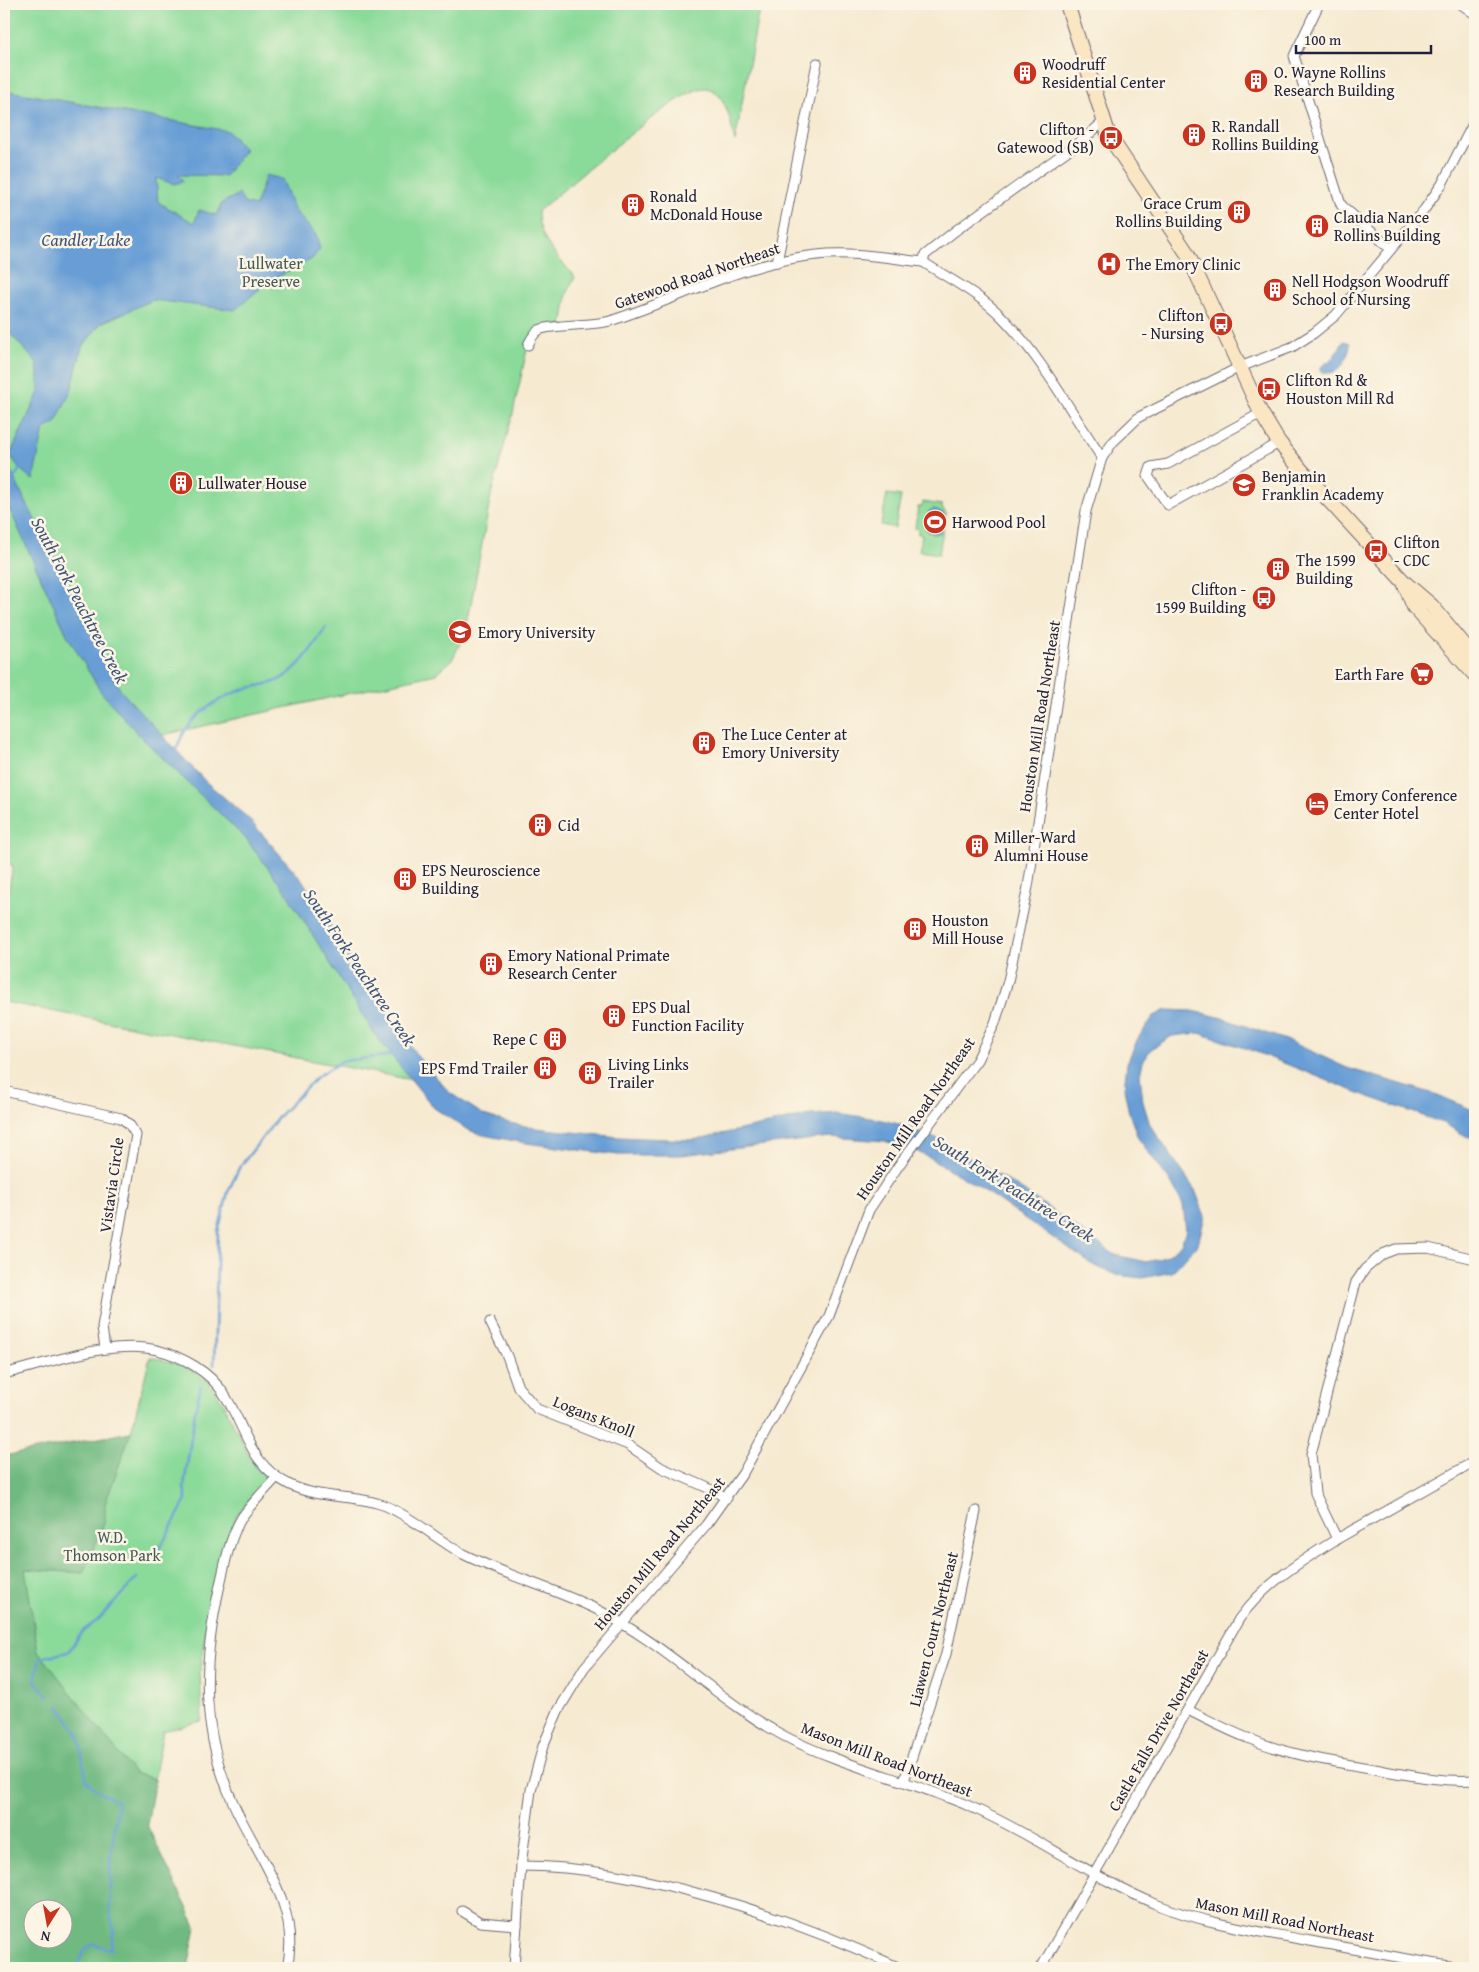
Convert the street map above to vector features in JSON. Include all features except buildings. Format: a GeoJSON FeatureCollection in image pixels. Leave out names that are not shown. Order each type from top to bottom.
{"type":"FeatureCollection","features":[{"type":"Feature","properties":{"kind":"main road"},"geometry":{"type":"LineString","coordinates":[[1067,4],[1104,121],[1122,157],[1164,215],[1187,253],[1261,413],[1279,443],[1297,466],[1404,582],[1432,606],[1475,658]]}},
{"type":"Feature","properties":{"kind":"main road"},"geometry":{"type":"LineString","coordinates":[[1404,582],[1414,607],[1475,675]]}},
{"type":"Feature","properties":{"kind":"street"},"geometry":{"type":"LineString","coordinates":[[1320,4],[1294,56],[1341,205],[1391,249]]}},
{"type":"Feature","properties":{"kind":"street"},"geometry":{"type":"LineString","coordinates":[[1461,4],[1475,14]]}},
{"type":"Feature","properties":{"kind":"street"},"geometry":{"type":"LineString","coordinates":[[777,262],[817,63]]}},
{"type":"Feature","properties":{"kind":"street","name":"Houston Mill Road Northeast"},"geometry":{"type":"LineString","coordinates":[[514,1968],[521,1866],[530,1790],[550,1728],[580,1674],[620,1623],[700,1533],[727,1498],[743,1473],[829,1316],[870,1210],[899,1165],[945,1105],[976,1060],[990,1035],[1008,980],[1028,887],[1086,511],[1102,458],[1113,442],[1138,417],[1240,368],[1292,347],[1327,324],[1346,305],[1424,210],[1442,184],[1475,120]]}},
{"type":"Feature","properties":{"kind":"street"},"geometry":{"type":"LineString","coordinates":[[1102,458],[1034,357],[1005,320],[988,304],[923,262],[925,255],[948,237],[1104,121]]}},
{"type":"Feature","properties":{"kind":"street","name":"Gatewood Road Northeast"},"geometry":{"type":"LineString","coordinates":[[528,345],[533,336],[541,329],[583,326],[609,321],[742,272],[777,262],[818,254],[851,254],[923,262]]}},
{"type":"Feature","properties":{"kind":"street"},"geometry":{"type":"LineString","coordinates":[[1261,413],[1168,464],[1151,467],[1148,476],[1168,505],[1279,443]]}},
{"type":"Feature","properties":{"kind":"street","name":"Vistavia Circle"},"geometry":{"type":"LineString","coordinates":[[4,1091],[121,1118],[129,1124],[136,1135],[102,1328],[105,1349]]}},
{"type":"Feature","properties":{"kind":"street"},"geometry":{"type":"LineString","coordinates":[[1337,1539],[1315,1493],[1311,1454],[1356,1282],[1364,1269],[1383,1254],[1396,1249],[1428,1248],[1475,1259]]}},
{"type":"Feature","properties":{"kind":"street","name":"Logans Knoll"},"geometry":{"type":"LineString","coordinates":[[490,1322],[507,1356],[518,1387],[537,1409],[628,1445],[657,1465],[727,1498]]}},
{"type":"Feature","properties":{"kind":"street","name":"Mason Mill Road Northeast"},"geometry":{"type":"LineString","coordinates":[[4,1374],[105,1349],[130,1346],[157,1350],[188,1363],[208,1375],[226,1397],[253,1453],[277,1477],[311,1493],[371,1501],[388,1507],[467,1556],[584,1603],[620,1623],[784,1736],[822,1753],[904,1781],[989,1814],[1094,1873],[1152,1902],[1192,1916],[1237,1927],[1464,1968]]}},
{"type":"Feature","properties":{"kind":"street","name":"Castle Falls Drive Northeast"},"geometry":{"type":"LineString","coordinates":[[1041,1968],[1249,1606],[1284,1572],[1337,1539],[1475,1461]]}},
{"type":"Feature","properties":{"kind":"street"},"geometry":{"type":"LineString","coordinates":[[277,1477],[242,1518],[225,1560],[215,1605],[206,1676],[207,1712],[216,1756],[234,1806],[286,1908],[291,1936],[287,1968]]}},
{"type":"Feature","properties":{"kind":"street","name":"Liawen Court Northeast"},"geometry":{"type":"LineString","coordinates":[[904,1781],[946,1654],[976,1511]]}},
{"type":"Feature","properties":{"kind":"street"},"geometry":{"type":"LineString","coordinates":[[1188,1710],[1251,1740],[1327,1761],[1444,1781],[1475,1780]]}},
{"type":"Feature","properties":{"kind":"street"},"geometry":{"type":"LineString","coordinates":[[521,1866],[588,1872],[637,1880],[703,1896],[797,1926],[900,1968]]}},
{"type":"Feature","properties":{"kind":"street"},"geometry":{"type":"LineString","coordinates":[[462,1911],[480,1922],[517,1925]]}},
{"type":"Feature","properties":{"kind":"green space","name":"Lullwater Preserve"},"geometry":{"type":"Polygon","coordinates":[[[4,4],[760,4],[735,142],[727,110],[719,95],[706,88],[693,92],[649,120],[538,211],[541,231],[545,239],[555,255],[575,277],[567,294],[562,327],[548,327],[528,345],[513,413],[491,495],[466,631],[452,660],[436,674],[154,737],[254,840],[428,1083],[4,1002],[4,916],[13,865],[4,863],[4,4]]]}},
{"type":"Feature","properties":{"kind":"green space"},"geometry":{"type":"Polygon","coordinates":[[[887,494],[901,496],[895,528],[881,525],[887,494]]]}},
{"type":"Feature","properties":{"kind":"green space"},"geometry":{"type":"Polygon","coordinates":[[[923,502],[942,505],[946,513],[939,554],[919,551],[922,535],[918,534],[918,529],[915,528],[918,507],[922,507],[923,502]]]}},
{"type":"Feature","properties":{"kind":"green space","name":"W.D. Thomson Park"},"geometry":{"type":"Polygon","coordinates":[[[150,1357],[185,1366],[208,1381],[222,1401],[250,1457],[269,1477],[237,1515],[221,1557],[209,1604],[200,1674],[202,1721],[163,1731],[120,1968],[4,1968],[4,1457],[131,1432],[150,1357]]]}},
{"type":"Feature","properties":{"kind":"green space"},"geometry":{"type":"Polygon","coordinates":[[[131,1432],[105,1504],[105,1521],[83,1573],[25,1569],[38,1651],[134,1773],[155,1779],[147,1825],[196,1926],[188,1968],[4,1968],[4,1456],[131,1432]]]}},
{"type":"Feature","properties":{"kind":"water","name":"Candler Lake"},"geometry":{"type":"Polygon","coordinates":[[[4,90],[228,131],[245,149],[225,176],[178,175],[184,181],[174,184],[156,178],[158,202],[194,223],[199,210],[216,215],[222,203],[239,194],[244,203],[255,206],[266,175],[282,179],[295,211],[316,235],[320,249],[312,259],[268,282],[235,310],[153,300],[101,323],[82,347],[71,391],[55,424],[44,429],[33,480],[20,469],[10,455],[39,392],[37,363],[4,327],[4,90]]]}},
{"type":"Feature","properties":{"kind":"water"},"geometry":{"type":"Polygon","coordinates":[[[1344,341],[1350,343],[1348,355],[1342,366],[1333,372],[1320,371],[1322,366],[1332,359],[1344,341]]]}},
{"type":"Feature","properties":{"kind":"water","name":"South Fork Peachtree Creek"},"geometry":{"type":"Polygon","coordinates":[[[4,458],[121,691],[206,782],[248,818],[303,881],[353,962],[418,1057],[450,1093],[484,1115],[509,1123],[536,1128],[619,1137],[693,1140],[810,1115],[837,1113],[877,1119],[903,1125],[941,1140],[1024,1191],[1115,1255],[1146,1262],[1159,1259],[1171,1253],[1181,1244],[1186,1231],[1183,1205],[1170,1181],[1138,1138],[1129,1113],[1124,1089],[1127,1063],[1138,1038],[1154,1016],[1166,1010],[1193,1011],[1219,1017],[1289,1041],[1347,1068],[1438,1095],[1475,1111],[1475,1141],[1443,1123],[1361,1094],[1256,1052],[1199,1033],[1172,1036],[1150,1050],[1143,1062],[1140,1075],[1143,1102],[1150,1125],[1195,1190],[1205,1216],[1198,1244],[1172,1272],[1142,1278],[1116,1275],[1091,1264],[976,1185],[910,1148],[884,1141],[830,1137],[682,1155],[618,1155],[526,1143],[483,1135],[468,1130],[434,1108],[375,1035],[284,889],[246,839],[141,737],[101,692],[67,635],[4,497],[4,458]]]}},
{"type":"Feature","properties":{"kind":"water","name":"Harwood Pool"},"geometry":{"type":"Polygon","coordinates":[[[934,509],[943,513],[940,533],[933,534],[927,531],[929,511],[934,509]]]}},
{"type":"Feature","properties":{"kind":"waterway"},"geometry":{"type":"LineString","coordinates":[[14,478],[20,469]]}},
{"type":"Feature","properties":{"kind":"waterway"},"geometry":{"type":"LineString","coordinates":[[176,751],[186,729],[202,712],[211,705],[244,689],[277,681],[285,677],[299,665],[326,627]]}},
{"type":"Feature","properties":{"kind":"waterway"},"geometry":{"type":"LineString","coordinates":[[214,1365],[218,1232],[228,1192],[239,1168],[280,1115],[318,1076],[342,1061],[394,1055]]}},
{"type":"Feature","properties":{"kind":"waterway"},"geometry":{"type":"LineString","coordinates":[[153,1557],[159,1550],[186,1500],[184,1486],[195,1411],[201,1386]]}},
{"type":"Feature","properties":{"kind":"waterway"},"geometry":{"type":"LineString","coordinates":[[48,1696],[35,1681],[40,1658],[68,1652],[83,1631],[98,1620],[137,1578]]}},
{"type":"Feature","properties":{"kind":"waterway"},"geometry":{"type":"LineString","coordinates":[[59,1706],[79,1736],[86,1779],[94,1788],[118,1802],[110,1861],[110,1914],[114,1929],[111,1950],[93,1944],[84,1951],[76,1968]]}},
{"type":"Feature","properties":{"kind":"place","name":"Woodruff Residential Center"},"geometry":{"type":"Point","coordinates":[1025,73]}},
{"type":"Feature","properties":{"kind":"place","name":"O. Wayne Rollins Research Building"},"geometry":{"type":"Point","coordinates":[1256,81]}},
{"type":"Feature","properties":{"kind":"place","name":"R. Randall Rollins Building"},"geometry":{"type":"Point","coordinates":[1194,135]}},
{"type":"Feature","properties":{"kind":"place","name":"Clifton - Gatewood (SB)"},"geometry":{"type":"Point","coordinates":[1111,138]}},
{"type":"Feature","properties":{"kind":"place","name":"Ronald McDonald House"},"geometry":{"type":"Point","coordinates":[633,205]}},
{"type":"Feature","properties":{"kind":"place","name":"Grace Crum Rollins Building"},"geometry":{"type":"Point","coordinates":[1239,212]}},
{"type":"Feature","properties":{"kind":"place","name":"Claudia Nance Rollins Building"},"geometry":{"type":"Point","coordinates":[1317,226]}},
{"type":"Feature","properties":{"kind":"place","name":"The Emory Clinic"},"geometry":{"type":"Point","coordinates":[1109,264]}},
{"type":"Feature","properties":{"kind":"place","name":"Nell Hodgson Woodruff School of Nursing"},"geometry":{"type":"Point","coordinates":[1275,290]}},
{"type":"Feature","properties":{"kind":"place","name":"Clifton - Nursing"},"geometry":{"type":"Point","coordinates":[1221,324]}},
{"type":"Feature","properties":{"kind":"place","name":"Clifton Rd & Houston Mill Rd"},"geometry":{"type":"Point","coordinates":[1269,389]}},
{"type":"Feature","properties":{"kind":"place","name":"Lullwater House"},"geometry":{"type":"Point","coordinates":[181,483]}},
{"type":"Feature","properties":{"kind":"place","name":"Benjamin Franklin Academy"},"geometry":{"type":"Point","coordinates":[1244,485]}},
{"type":"Feature","properties":{"kind":"place","name":"Harwood Pool"},"geometry":{"type":"Point","coordinates":[935,522]}},
{"type":"Feature","properties":{"kind":"place","name":"Clifton - CDC"},"geometry":{"type":"Point","coordinates":[1376,551]}},
{"type":"Feature","properties":{"kind":"place","name":"The 1599 Building"},"geometry":{"type":"Point","coordinates":[1278,569]}},
{"type":"Feature","properties":{"kind":"place","name":"Clifton - 1599 Building"},"geometry":{"type":"Point","coordinates":[1264,598]}},
{"type":"Feature","properties":{"kind":"place","name":"Emory University"},"geometry":{"type":"Point","coordinates":[460,632]}},
{"type":"Feature","properties":{"kind":"place","name":"Earth Fare"},"geometry":{"type":"Point","coordinates":[1422,674]}},
{"type":"Feature","properties":{"kind":"place","name":"The Luce Center at Emory University"},"geometry":{"type":"Point","coordinates":[704,743]}},
{"type":"Feature","properties":{"kind":"place","name":"Emory Conference Center Hotel"},"geometry":{"type":"Point","coordinates":[1317,804]}},
{"type":"Feature","properties":{"kind":"place","name":"Cid"},"geometry":{"type":"Point","coordinates":[540,825]}},
{"type":"Feature","properties":{"kind":"place","name":"Miller-Ward Alumni House"},"geometry":{"type":"Point","coordinates":[977,846]}},
{"type":"Feature","properties":{"kind":"place","name":"EPS Neuroscience Building"},"geometry":{"type":"Point","coordinates":[405,879]}},
{"type":"Feature","properties":{"kind":"place","name":"Houston Mill House"},"geometry":{"type":"Point","coordinates":[915,929]}},
{"type":"Feature","properties":{"kind":"place","name":"Emory National Primate Research Center"},"geometry":{"type":"Point","coordinates":[491,964]}},
{"type":"Feature","properties":{"kind":"place","name":"EPS Dual Function Facility"},"geometry":{"type":"Point","coordinates":[614,1016]}},
{"type":"Feature","properties":{"kind":"place","name":"Repe C"},"geometry":{"type":"Point","coordinates":[555,1039]}},
{"type":"Feature","properties":{"kind":"place","name":"EPS Fmd Trailer"},"geometry":{"type":"Point","coordinates":[545,1068]}},
{"type":"Feature","properties":{"kind":"place","name":"Living Links Trailer"},"geometry":{"type":"Point","coordinates":[590,1073]}}]}
